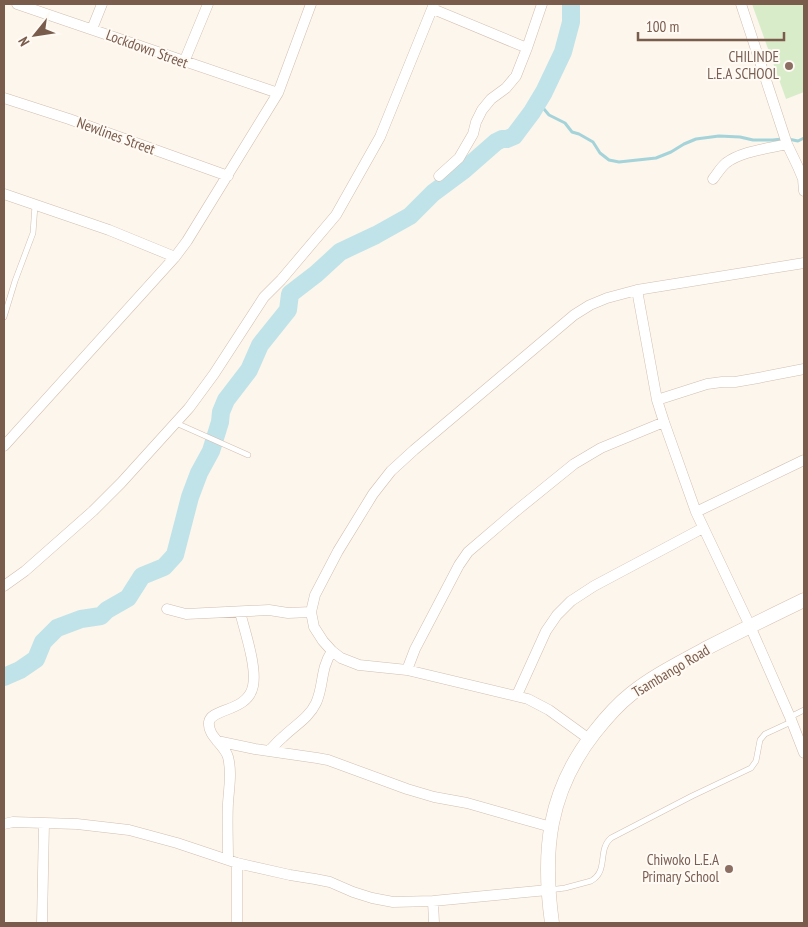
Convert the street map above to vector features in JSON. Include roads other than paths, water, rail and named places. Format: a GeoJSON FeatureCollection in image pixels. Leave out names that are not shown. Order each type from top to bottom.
{"type":"FeatureCollection","features":[{"type":"Feature","properties":{"kind":"street","name":"Lockdown Street"},"geometry":{"type":"LineString","coordinates":[[17,4],[278,93]]}},
{"type":"Feature","properties":{"kind":"street"},"geometry":{"type":"LineString","coordinates":[[92,29],[102,4]]}},
{"type":"Feature","properties":{"kind":"street"},"geometry":{"type":"LineString","coordinates":[[184,62],[208,4]]}},
{"type":"Feature","properties":{"kind":"street"},"geometry":{"type":"LineString","coordinates":[[4,446],[187,241],[278,93],[311,4]]}},
{"type":"Feature","properties":{"kind":"street"},"geometry":{"type":"LineString","coordinates":[[439,176],[459,158],[473,134],[482,110],[516,76],[542,4]]}},
{"type":"Feature","properties":{"kind":"street"},"geometry":{"type":"LineString","coordinates":[[741,4],[787,144],[803,179],[804,191]]}},
{"type":"Feature","properties":{"kind":"street"},"geometry":{"type":"LineString","coordinates":[[4,586],[25,571],[88,516],[176,423],[214,374],[264,297],[336,216],[380,137],[434,6],[527,48]]}},
{"type":"Feature","properties":{"kind":"street","name":"Newlines Street"},"geometry":{"type":"LineString","coordinates":[[4,98],[228,176]]}},
{"type":"Feature","properties":{"kind":"street"},"geometry":{"type":"LineString","coordinates":[[713,179],[724,164],[733,159],[787,144]]}},
{"type":"Feature","properties":{"kind":"street"},"geometry":{"type":"LineString","coordinates":[[4,194],[108,230],[174,257]]}},
{"type":"Feature","properties":{"kind":"street"},"geometry":{"type":"LineString","coordinates":[[589,739],[549,710],[517,695],[407,670],[359,665],[341,658],[322,641],[314,627],[311,612],[315,595],[338,551],[373,494],[391,471],[574,315],[590,305],[607,298],[637,290],[804,263]]}},
{"type":"Feature","properties":{"kind":"street"},"geometry":{"type":"LineString","coordinates":[[637,290],[657,400],[696,512],[750,626],[791,719],[804,754]]}},
{"type":"Feature","properties":{"kind":"street"},"geometry":{"type":"LineString","coordinates":[[657,400],[707,384],[735,382],[804,369]]}},
{"type":"Feature","properties":{"kind":"street"},"geometry":{"type":"LineString","coordinates":[[407,670],[415,649],[459,565],[468,552],[574,464],[601,448],[664,422]]}},
{"type":"Feature","properties":{"kind":"street"},"geometry":{"type":"LineString","coordinates":[[696,512],[804,460]]}},
{"type":"Feature","properties":{"kind":"street"},"geometry":{"type":"LineString","coordinates":[[517,695],[546,631],[557,615],[571,601],[594,586],[703,528]]}},
{"type":"Feature","properties":{"kind":"street","name":"Tsambango Road"},"geometry":{"type":"LineString","coordinates":[[552,923],[548,890],[551,827],[562,786],[574,761],[589,739],[622,702],[677,664],[804,600]]}},
{"type":"Feature","properties":{"kind":"street"},"geometry":{"type":"LineString","coordinates":[[167,609],[186,614],[269,610],[288,613],[311,612]]}},
{"type":"Feature","properties":{"kind":"street"},"geometry":{"type":"LineString","coordinates":[[237,923],[228,805],[230,772],[228,757],[224,748],[212,734],[208,724],[209,719],[213,715],[238,706],[250,696],[253,687],[255,672],[240,612]]}},
{"type":"Feature","properties":{"kind":"street"},"geometry":{"type":"LineString","coordinates":[[269,751],[309,714],[316,704],[326,660],[332,651]]}},
{"type":"Feature","properties":{"kind":"street"},"geometry":{"type":"LineString","coordinates":[[217,741],[328,760],[407,789],[434,797],[467,803],[551,827]]}},
{"type":"Feature","properties":{"kind":"street"},"geometry":{"type":"LineString","coordinates":[[4,824],[13,822],[77,824],[129,830],[177,843],[232,862],[322,880],[372,898],[393,902],[434,901],[548,890]]}},
{"type":"Feature","properties":{"kind":"street"},"geometry":{"type":"LineString","coordinates":[[42,923],[44,823]]}},
{"type":"Feature","properties":{"kind":"street"},"geometry":{"type":"LineString","coordinates":[[434,901],[434,923]]}},
{"type":"Feature","properties":{"kind":"lane"},"geometry":{"type":"LineString","coordinates":[[4,317],[14,281],[33,233],[35,204]]}},
{"type":"Feature","properties":{"kind":"lane"},"geometry":{"type":"LineString","coordinates":[[176,423],[248,455]]}},
{"type":"Feature","properties":{"kind":"lane"},"geometry":{"type":"LineString","coordinates":[[548,890],[565,888],[595,879],[600,873],[605,845],[611,838],[751,768],[756,762],[761,737],[804,710]]}},
{"type":"Feature","properties":{"kind":"waterway"},"geometry":{"type":"LineString","coordinates":[[4,677],[20,670],[36,659],[43,642],[57,628],[81,619],[101,616],[107,610],[128,598],[142,576],[164,567],[175,555],[190,497],[199,473],[211,451],[226,400],[249,370],[260,345],[288,310],[290,294],[340,252],[410,216],[433,193],[464,170],[496,142],[514,136],[544,92],[563,52],[571,22],[571,4]]}},
{"type":"Feature","properties":{"kind":"waterway"},"geometry":{"type":"LineString","coordinates":[[538,102],[549,115],[565,123],[572,132],[593,142],[600,153],[609,160],[619,162],[656,158],[696,139],[719,136],[753,140],[782,139]]}},
{"type":"Feature","properties":{"kind":"waterway"},"geometry":{"type":"LineString","coordinates":[[788,139],[798,141],[804,138]]}},
{"type":"Feature","properties":{"kind":"place","name":"CHILINDE L.E.A SCHOOL"},"geometry":{"type":"Point","coordinates":[789,66]}},
{"type":"Feature","properties":{"kind":"place","name":"Chiwoko L.E.A Primary School"},"geometry":{"type":"Point","coordinates":[729,869]}}]}
